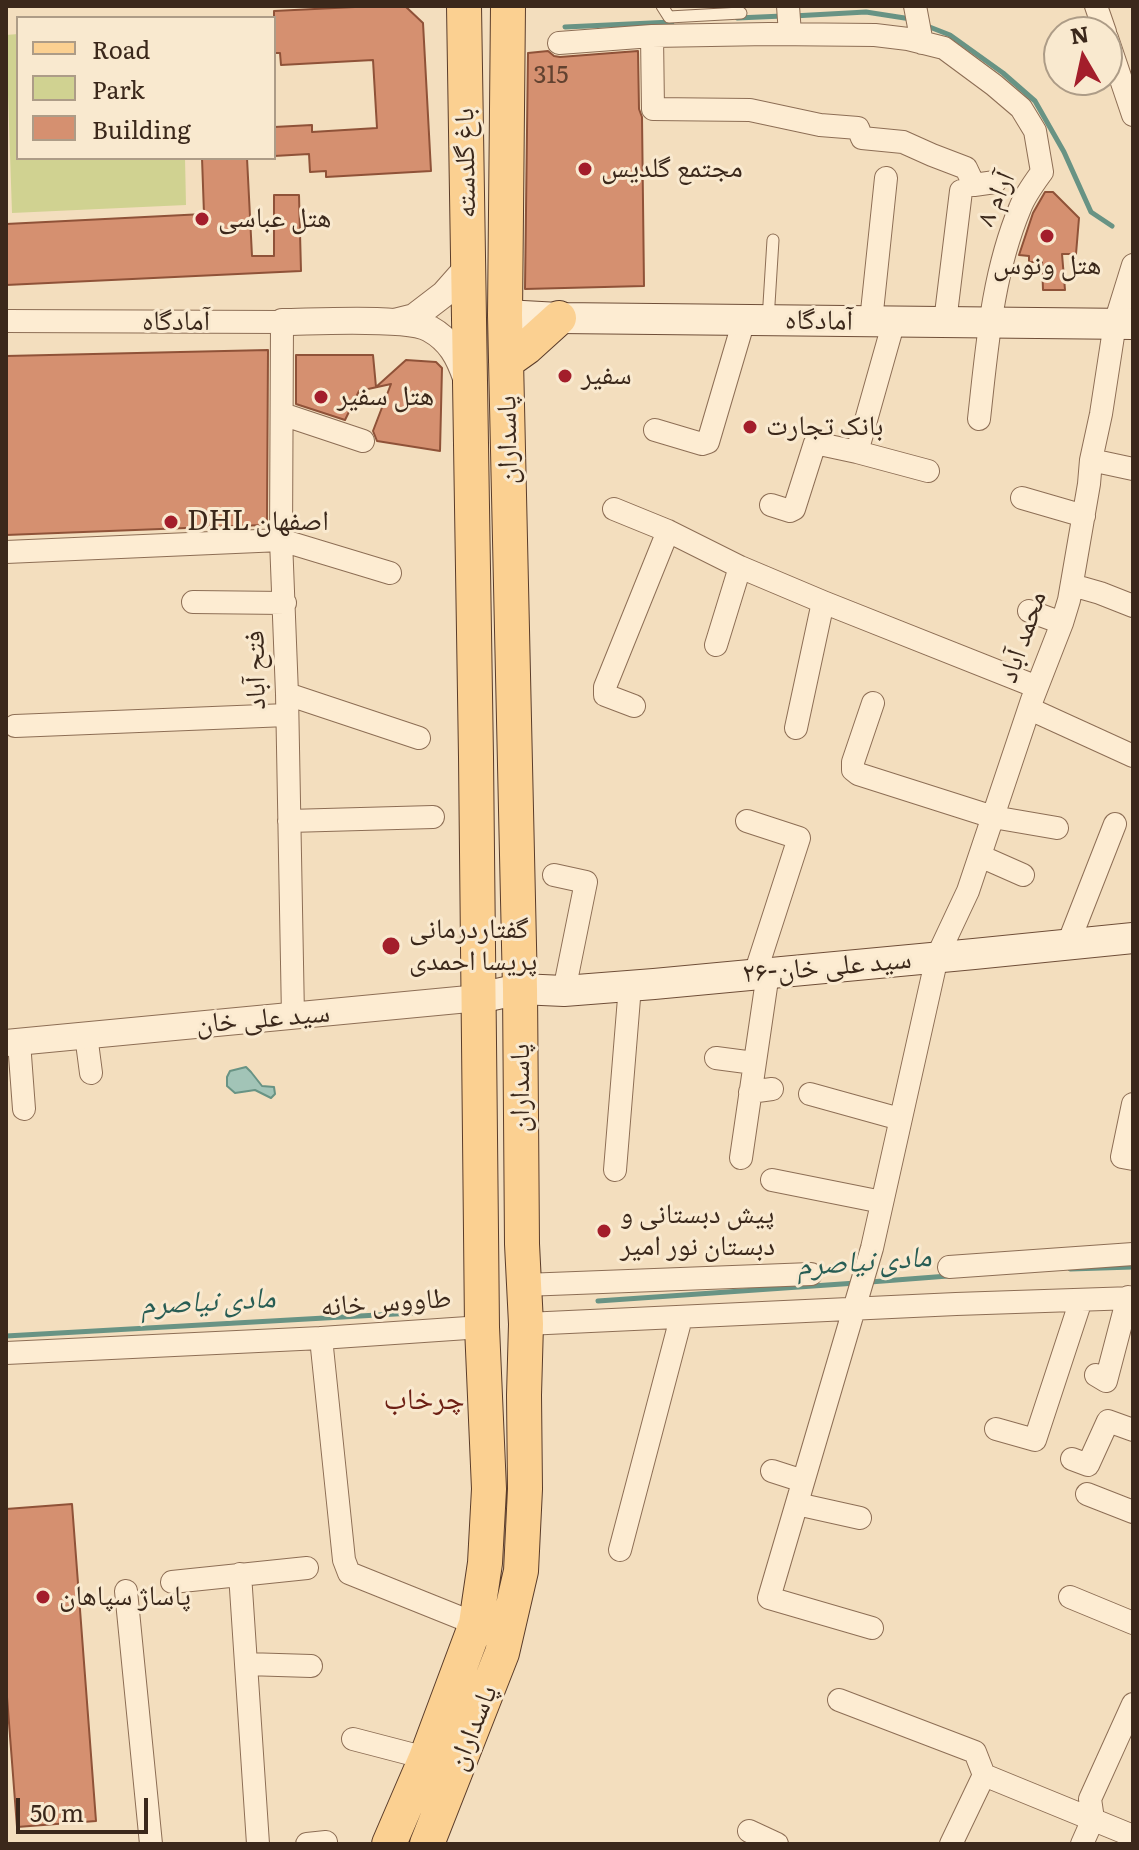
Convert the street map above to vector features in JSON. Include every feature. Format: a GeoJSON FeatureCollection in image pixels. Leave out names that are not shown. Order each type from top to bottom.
{"type":"FeatureCollection","features":[{"type":"Feature","properties":{"kind":"main road","name":"باغ گلدسته"},"geometry":{"type":"LineString","coordinates":[[464,6],[468,320]]}},
{"type":"Feature","properties":{"kind":"main road","name":"باغ گلدسته"},"geometry":{"type":"LineString","coordinates":[[505,315],[508,6]]}},
{"type":"Feature","properties":{"kind":"main road"},"geometry":{"type":"LineString","coordinates":[[508,45],[519,22],[532,6]]}},
{"type":"Feature","properties":{"kind":"main road"},"geometry":{"type":"LineString","coordinates":[[468,320],[505,315]]}},
{"type":"Feature","properties":{"kind":"main road","name":"آمادگاه"},"geometry":{"type":"LineString","coordinates":[[505,315],[1124,324]]}},
{"type":"Feature","properties":{"kind":"main road","name":"پاسداران"},"geometry":{"type":"LineString","coordinates":[[427,1844],[502,1653],[521,1571],[526,1324],[505,315]]}},
{"type":"Feature","properties":{"kind":"main road"},"geometry":{"type":"LineString","coordinates":[[469,389],[480,372],[489,369],[506,371],[559,318]]}},
{"type":"Feature","properties":{"kind":"main road","name":"پاسداران"},"geometry":{"type":"LineString","coordinates":[[389,1844],[426,1758],[476,1624],[485,1563],[489,1489],[482,1327],[468,320]]}},
{"type":"Feature","properties":{"kind":"main road"},"geometry":{"type":"LineString","coordinates":[[478,944],[493,964],[503,966],[513,963],[519,935]]}},
{"type":"Feature","properties":{"kind":"main road","name":"۲۶-سید علی خان"},"geometry":{"type":"LineString","coordinates":[[520,989],[564,991],[630,986],[1133,938]]}},
{"type":"Feature","properties":{"kind":"main road","name":"سید علی خان"},"geometry":{"type":"LineString","coordinates":[[479,998],[520,989]]}},
{"type":"Feature","properties":{"kind":"street"},"geometry":{"type":"LineString","coordinates":[[788,6],[790,34]]}},
{"type":"Feature","properties":{"kind":"street"},"geometry":{"type":"LineString","coordinates":[[915,6],[922,43]]}},
{"type":"Feature","properties":{"kind":"street","name":"۸ آرام"},"geometry":{"type":"LineString","coordinates":[[559,43],[652,36],[790,34],[875,35],[908,39],[944,48],[1021,108],[1035,131],[1042,172],[1020,207],[1001,267],[990,322],[979,419]]}},
{"type":"Feature","properties":{"kind":"street"},"geometry":{"type":"LineString","coordinates":[[652,36],[653,109],[750,110],[820,125],[858,128],[862,138],[903,142],[966,168],[974,185],[995,182]]}},
{"type":"Feature","properties":{"kind":"street"},"geometry":{"type":"LineString","coordinates":[[1123,85],[1133,115]]}},
{"type":"Feature","properties":{"kind":"street"},"geometry":{"type":"LineString","coordinates":[[857,452],[882,321],[886,178]]}},
{"type":"Feature","properties":{"kind":"street"},"geometry":{"type":"LineString","coordinates":[[945,322],[961,191]]}},
{"type":"Feature","properties":{"kind":"street","name":"محمد آباد"},"geometry":{"type":"LineString","coordinates":[[937,957],[968,891],[1037,687],[1062,623],[1072,585],[1091,460],[1124,324],[1133,265]]}},
{"type":"Feature","properties":{"kind":"street","name":"آمادگاه"},"geometry":{"type":"LineString","coordinates":[[394,322],[414,317],[444,294],[467,268]]}},
{"type":"Feature","properties":{"kind":"street"},"geometry":{"type":"LineString","coordinates":[[655,430],[702,444],[708,442],[756,320]]}},
{"type":"Feature","properties":{"kind":"street","name":"آمادگاه"},"geometry":{"type":"LineString","coordinates":[[6,321],[394,322],[428,327],[451,345],[461,363],[469,389]]}},
{"type":"Feature","properties":{"kind":"street","name":"فتح آباد"},"geometry":{"type":"LineString","coordinates":[[282,322],[281,540],[285,603],[293,1016]]}},
{"type":"Feature","properties":{"kind":"street"},"geometry":{"type":"LineString","coordinates":[[282,414],[363,441]]}},
{"type":"Feature","properties":{"kind":"street"},"geometry":{"type":"LineString","coordinates":[[771,505],[790,511],[794,509],[815,443],[928,471]]}},
{"type":"Feature","properties":{"kind":"street"},"geometry":{"type":"LineString","coordinates":[[1091,460],[1133,469]]}},
{"type":"Feature","properties":{"kind":"street"},"geometry":{"type":"LineString","coordinates":[[1022,498],[1084,516]]}},
{"type":"Feature","properties":{"kind":"street"},"geometry":{"type":"LineString","coordinates":[[614,509],[823,602],[1037,687]]}},
{"type":"Feature","properties":{"kind":"street"},"geometry":{"type":"LineString","coordinates":[[634,706],[605,695],[605,687],[668,531]]}},
{"type":"Feature","properties":{"kind":"street"},"geometry":{"type":"LineString","coordinates":[[6,552],[281,540],[390,573]]}},
{"type":"Feature","properties":{"kind":"street"},"geometry":{"type":"LineString","coordinates":[[716,645],[740,567]]}},
{"type":"Feature","properties":{"kind":"street"},"geometry":{"type":"LineString","coordinates":[[1072,585],[1133,606]]}},
{"type":"Feature","properties":{"kind":"street"},"geometry":{"type":"LineString","coordinates":[[193,602],[285,603]]}},
{"type":"Feature","properties":{"kind":"street"},"geometry":{"type":"LineString","coordinates":[[796,728],[823,602]]}},
{"type":"Feature","properties":{"kind":"street"},"geometry":{"type":"LineString","coordinates":[[1029,611],[1062,623]]}},
{"type":"Feature","properties":{"kind":"street"},"geometry":{"type":"LineString","coordinates":[[873,703],[853,762],[853,770],[858,774],[993,817],[1057,828]]}},
{"type":"Feature","properties":{"kind":"street"},"geometry":{"type":"LineString","coordinates":[[15,726],[287,705],[419,738]]}},
{"type":"Feature","properties":{"kind":"street"},"geometry":{"type":"LineString","coordinates":[[1030,709],[1133,756]]}},
{"type":"Feature","properties":{"kind":"street"},"geometry":{"type":"LineString","coordinates":[[289,821],[433,817]]}},
{"type":"Feature","properties":{"kind":"street"},"geometry":{"type":"LineString","coordinates":[[741,1158],[761,1091],[754,1063],[761,974],[799,838],[747,821]]}},
{"type":"Feature","properties":{"kind":"street"},"geometry":{"type":"LineString","coordinates":[[1068,944],[1115,824]]}},
{"type":"Feature","properties":{"kind":"street"},"geometry":{"type":"LineString","coordinates":[[980,856],[1023,875]]}},
{"type":"Feature","properties":{"kind":"street"},"geometry":{"type":"LineString","coordinates":[[554,875],[593,883],[564,991]]}},
{"type":"Feature","properties":{"kind":"street"},"geometry":{"type":"LineString","coordinates":[[872,1628],[769,1598],[872,1248],[937,957]]}},
{"type":"Feature","properties":{"kind":"street"},"geometry":{"type":"LineString","coordinates":[[615,1170],[630,986]]}},
{"type":"Feature","properties":{"kind":"street","name":"سید علی خان"},"geometry":{"type":"LineString","coordinates":[[12,1042],[479,998]]}},
{"type":"Feature","properties":{"kind":"street"},"geometry":{"type":"LineString","coordinates":[[86,1035],[91,1073]]}},
{"type":"Feature","properties":{"kind":"street"},"geometry":{"type":"LineString","coordinates":[[12,1042],[24,1109]]}},
{"type":"Feature","properties":{"kind":"street"},"geometry":{"type":"LineString","coordinates":[[716,1058],[754,1063]]}},
{"type":"Feature","properties":{"kind":"street"},"geometry":{"type":"LineString","coordinates":[[810,1094],[900,1119]]}},
{"type":"Feature","properties":{"kind":"street"},"geometry":{"type":"LineString","coordinates":[[1133,1104],[1122,1157],[1133,1159]]}},
{"type":"Feature","properties":{"kind":"street"},"geometry":{"type":"LineString","coordinates":[[772,1180],[882,1202]]}},
{"type":"Feature","properties":{"kind":"street"},"geometry":{"type":"LineString","coordinates":[[949,1267],[1133,1254]]}},
{"type":"Feature","properties":{"kind":"street"},"geometry":{"type":"LineString","coordinates":[[524,1285],[811,1274]]}},
{"type":"Feature","properties":{"kind":"street"},"geometry":{"type":"LineString","coordinates":[[526,1324],[1131,1297],[1106,1381],[1096,1375]]}},
{"type":"Feature","properties":{"kind":"street"},"geometry":{"type":"LineString","coordinates":[[996,1429],[1035,1440],[1081,1300]]}},
{"type":"Feature","properties":{"kind":"street"},"geometry":{"type":"LineString","coordinates":[[620,1550],[681,1318]]}},
{"type":"Feature","properties":{"kind":"street","name":"طاووس خانه"},"geometry":{"type":"LineString","coordinates":[[6,1353],[482,1327]]}},
{"type":"Feature","properties":{"kind":"street"},"geometry":{"type":"LineString","coordinates":[[321,1338],[344,1560],[349,1573],[476,1624]]}},
{"type":"Feature","properties":{"kind":"street"},"geometry":{"type":"LineString","coordinates":[[1072,1459],[1088,1465],[1108,1421],[1133,1430]]}},
{"type":"Feature","properties":{"kind":"street"},"geometry":{"type":"LineString","coordinates":[[772,1471],[803,1481]]}},
{"type":"Feature","properties":{"kind":"street"},"geometry":{"type":"LineString","coordinates":[[1087,1494],[1133,1512]]}},
{"type":"Feature","properties":{"kind":"street"},"geometry":{"type":"LineString","coordinates":[[797,1504],[860,1518]]}},
{"type":"Feature","properties":{"kind":"street"},"geometry":{"type":"LineString","coordinates":[[172,1582],[307,1568]]}},
{"type":"Feature","properties":{"kind":"street"},"geometry":{"type":"LineString","coordinates":[[240,1574],[258,1844]]}},
{"type":"Feature","properties":{"kind":"street"},"geometry":{"type":"LineString","coordinates":[[126,1591],[151,1844]]}},
{"type":"Feature","properties":{"kind":"street"},"geometry":{"type":"LineString","coordinates":[[1070,1597],[1133,1623]]}},
{"type":"Feature","properties":{"kind":"street"},"geometry":{"type":"LineString","coordinates":[[246,1664],[311,1666]]}},
{"type":"Feature","properties":{"kind":"street"},"geometry":{"type":"LineString","coordinates":[[839,1700],[975,1752],[984,1775],[1133,1836]]}},
{"type":"Feature","properties":{"kind":"street"},"geometry":{"type":"LineString","coordinates":[[1082,1844],[1093,1819],[1090,1799],[1133,1704]]}},
{"type":"Feature","properties":{"kind":"street"},"geometry":{"type":"LineString","coordinates":[[353,1739],[426,1758]]}},
{"type":"Feature","properties":{"kind":"street"},"geometry":{"type":"LineString","coordinates":[[951,1844],[984,1775]]}},
{"type":"Feature","properties":{"kind":"street"},"geometry":{"type":"LineString","coordinates":[[749,1831],[777,1844]]}},
{"type":"Feature","properties":{"kind":"lane"},"geometry":{"type":"LineString","coordinates":[[662,6],[669,17],[741,13]]}},
{"type":"Feature","properties":{"kind":"lane"},"geometry":{"type":"LineString","coordinates":[[756,320],[773,240]]}},
{"type":"Feature","properties":{"kind":"green space"},"geometry":{"type":"Polygon","coordinates":[[[16,34],[16,160],[185,160],[186,205],[12,213],[6,35],[16,34]]]}},
{"type":"Feature","properties":{"kind":"shaded area"},"geometry":{"type":"Polygon","coordinates":[[[246,1067],[262,1086],[274,1087],[275,1094],[271,1098],[255,1090],[235,1093],[227,1086],[230,1071],[246,1067]]]}},
{"type":"Feature","properties":{"kind":"building","name":"هتل عباسی"},"geometry":{"type":"Polygon","coordinates":[[[405,6],[423,23],[431,171],[326,177],[326,171],[310,172],[309,154],[276,156],[276,127],[312,125],[312,132],[377,128],[373,60],[281,65],[280,53],[276,53],[274,11],[405,6]]]}},
{"type":"Feature","properties":{"kind":"building","name":"مجتمع گلدیس"},"geometry":{"type":"Polygon","coordinates":[[[548,51],[560,57],[638,51],[644,286],[525,289],[528,53],[548,51]]]}},
{"type":"Feature","properties":{"kind":"building","name":"هتل عباسی"},"geometry":{"type":"Polygon","coordinates":[[[202,160],[247,160],[252,256],[274,256],[274,195],[299,195],[301,271],[6,285],[6,224],[204,214],[202,160]]]}},
{"type":"Feature","properties":{"kind":"building","name":"هتل ونوس"},"geometry":{"type":"Polygon","coordinates":[[[1045,192],[1053,192],[1079,218],[1076,254],[1062,254],[1065,290],[1043,290],[1042,262],[1029,262],[1029,256],[1019,255],[1033,213],[1045,192]]]}},
{"type":"Feature","properties":{"kind":"building"},"geometry":{"type":"Polygon","coordinates":[[[268,350],[267,520],[264,525],[6,535],[6,356],[268,350]]]}},
{"type":"Feature","properties":{"kind":"building"},"geometry":{"type":"Polygon","coordinates":[[[296,355],[373,355],[376,387],[406,360],[436,362],[442,368],[440,451],[377,441],[373,431],[391,384],[359,391],[345,420],[296,404],[296,355]]]}},
{"type":"Feature","properties":{"kind":"building","name":"پاساژ سپاهان"},"geometry":{"type":"Polygon","coordinates":[[[72,1504],[96,1821],[17,1827],[6,1684],[6,1509],[72,1504]]]}},
{"type":"Feature","properties":{"kind":"waterway"},"geometry":{"type":"LineString","coordinates":[[793,16],[866,12],[911,19]]}},
{"type":"Feature","properties":{"kind":"waterway"},"geometry":{"type":"LineString","coordinates":[[737,18],[783,16]]}},
{"type":"Feature","properties":{"kind":"waterway"},"geometry":{"type":"LineString","coordinates":[[565,27],[672,22]]}},
{"type":"Feature","properties":{"kind":"waterway"},"geometry":{"type":"LineString","coordinates":[[927,26],[950,35],[1003,73],[1035,101],[1064,152],[1091,212],[1112,226]]}},
{"type":"Feature","properties":{"kind":"waterway","name":"مادی نیاصرم"},"geometry":{"type":"LineString","coordinates":[[1070,1269],[1133,1267]]}},
{"type":"Feature","properties":{"kind":"waterway","name":"مادی نیاصرم"},"geometry":{"type":"LineString","coordinates":[[870,1282],[948,1276]]}},
{"type":"Feature","properties":{"kind":"waterway","name":"مادی نیاصرم"},"geometry":{"type":"LineString","coordinates":[[598,1301],[856,1283]]}},
{"type":"Feature","properties":{"kind":"waterway","name":"مادی نیاصرم"},"geometry":{"type":"LineString","coordinates":[[6,1336],[413,1313]]}},
{"type":"Feature","properties":{"kind":"place","name":"مجتمع گلدیس"},"geometry":{"type":"Point","coordinates":[585,169]}},
{"type":"Feature","properties":{"kind":"place","name":"هتل عباسی"},"geometry":{"type":"Point","coordinates":[202,219]}},
{"type":"Feature","properties":{"kind":"place","name":"هتل ونوس"},"geometry":{"type":"Point","coordinates":[1047,236]}},
{"type":"Feature","properties":{"kind":"place","name":"سفیر"},"geometry":{"type":"Point","coordinates":[565,376]}},
{"type":"Feature","properties":{"kind":"place","name":"هتل سفیر"},"geometry":{"type":"Point","coordinates":[321,397]}},
{"type":"Feature","properties":{"kind":"place","name":"بانک تجارت"},"geometry":{"type":"Point","coordinates":[750,427]}},
{"type":"Feature","properties":{"kind":"place","name":"DHL اصفهان"},"geometry":{"type":"Point","coordinates":[171,522]}},
{"type":"Feature","properties":{"kind":"place","name":"گفتاردرمانی پریسا احمدی"},"geometry":{"type":"Point","coordinates":[391,946]}},
{"type":"Feature","properties":{"kind":"place","name":"پیش دبستانی و دبستان نور امیر"},"geometry":{"type":"Point","coordinates":[604,1231]}},
{"type":"Feature","properties":{"kind":"place","name":"پاساژ سپاهان"},"geometry":{"type":"Point","coordinates":[43,1597]}},
{"type":"Feature","properties":{"kind":"district","name":"چرخاب"},"geometry":{"type":"Point","coordinates":[424,1400]}}]}
